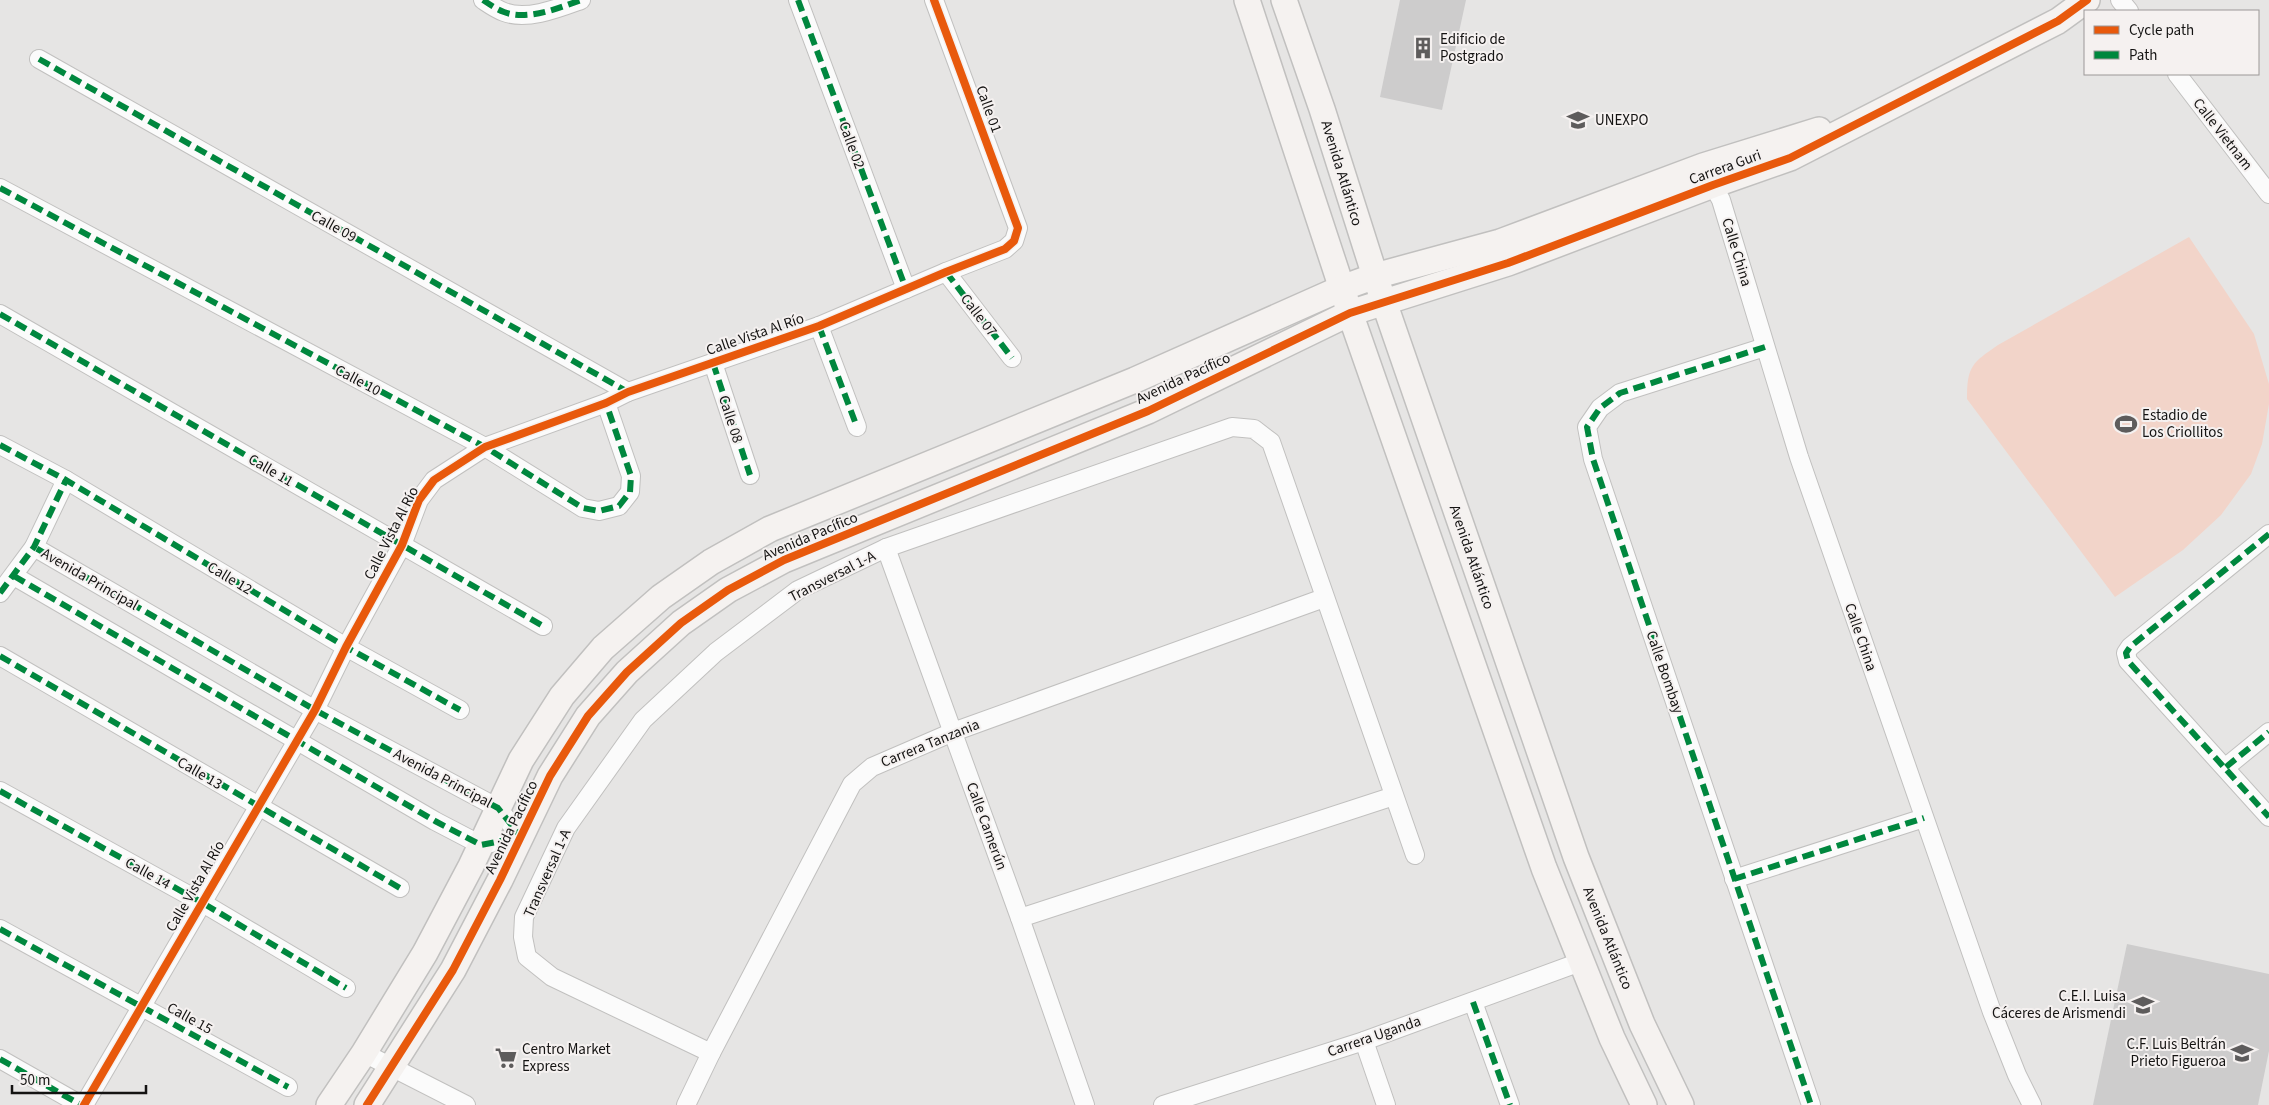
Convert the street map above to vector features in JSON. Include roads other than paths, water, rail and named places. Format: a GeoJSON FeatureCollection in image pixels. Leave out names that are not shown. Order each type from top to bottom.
{"type":"FeatureCollection","features":[{"type":"Feature","properties":{"kind":"street"},"geometry":{"type":"LineString","coordinates":[[483,0],[504,13],[527,14],[550,12],[581,0]]}},
{"type":"Feature","properties":{"kind":"street","name":"Calle 02"},"geometry":{"type":"LineString","coordinates":[[798,0],[906,289]]}},
{"type":"Feature","properties":{"kind":"street","name":"Calle 01"},"geometry":{"type":"LineString","coordinates":[[934,0],[1018,228]]}},
{"type":"Feature","properties":{"kind":"street"},"geometry":{"type":"LineString","coordinates":[[1247,0],[1350,313],[1544,868],[1583,961],[1612,1038],[1644,1105]]}},
{"type":"Feature","properties":{"kind":"street","name":"Avenida Atlántico"},"geometry":{"type":"LineString","coordinates":[[1284,0],[1322,109],[1375,276],[1576,856],[1642,1024],[1681,1105]]}},
{"type":"Feature","properties":{"kind":"street","name":"Carrera Guri"},"geometry":{"type":"LineString","coordinates":[[1342,288],[1375,276],[1500,242],[1708,175],[1790,158],[2058,21],[2088,0]]}},
{"type":"Feature","properties":{"kind":"street"},"geometry":{"type":"LineString","coordinates":[[2120,0],[2128,10]]}},
{"type":"Feature","properties":{"kind":"street","name":"Calle 09"},"geometry":{"type":"LineString","coordinates":[[40,60],[628,392]]}},
{"type":"Feature","properties":{"kind":"street","name":"Calle Vietnam"},"geometry":{"type":"LineString","coordinates":[[2178,75],[2269,194]]}},
{"type":"Feature","properties":{"kind":"street","name":"Carrera Guri"},"geometry":{"type":"LineString","coordinates":[[1350,313],[1508,263],[1708,175]]}},
{"type":"Feature","properties":{"kind":"street","name":"Calle China"},"geometry":{"type":"LineString","coordinates":[[1708,175],[1721,200],[1799,457],[1924,818],[1992,1012],[2017,1075],[2032,1105]]}},
{"type":"Feature","properties":{"kind":"street","name":"Calle 10"},"geometry":{"type":"LineString","coordinates":[[0,188],[485,447],[583,508],[599,511],[619,506],[630,492],[632,476],[606,403]]}},
{"type":"Feature","properties":{"kind":"street","name":"Calle Vista Al Río"},"geometry":{"type":"LineString","coordinates":[[82,1105],[315,710],[346,647],[402,545],[419,500],[434,480],[485,447],[606,403],[628,392],[819,326],[946,272],[1005,250],[1014,241],[1018,228]]}},
{"type":"Feature","properties":{"kind":"street","name":"Calle 07"},"geometry":{"type":"LineString","coordinates":[[946,272],[1012,358]]}},
{"type":"Feature","properties":{"kind":"street","name":"Avenida Pacífico"},"geometry":{"type":"LineString","coordinates":[[329,1105],[364,1053],[425,953],[481,845],[521,760],[562,696],[603,648],[661,597],[711,562],[770,529],[1135,380],[1342,288]]}},
{"type":"Feature","properties":{"kind":"street","name":"Avenida Pacífico"},"geometry":{"type":"LineString","coordinates":[[367,1105],[453,970],[550,776],[588,716],[627,672],[681,623],[728,590],[784,560],[1148,411],[1350,313]]}},
{"type":"Feature","properties":{"kind":"street","name":"Calle 11"},"geometry":{"type":"LineString","coordinates":[[0,314],[544,626]]}},
{"type":"Feature","properties":{"kind":"street"},"geometry":{"type":"LineString","coordinates":[[819,326],[857,427]]}},
{"type":"Feature","properties":{"kind":"street","name":"Calle Bombay"},"geometry":{"type":"LineString","coordinates":[[1766,347],[1620,392],[1600,408],[1587,427],[1593,459],[1811,1105]]}},
{"type":"Feature","properties":{"kind":"street","name":"Calle 08"},"geometry":{"type":"LineString","coordinates":[[713,363],[750,475]]}},
{"type":"Feature","properties":{"kind":"street"},"geometry":{"type":"LineString","coordinates":[[1051,415],[1073,442]]}},
{"type":"Feature","properties":{"kind":"street","name":"Transversal 1-A"},"geometry":{"type":"LineString","coordinates":[[711,1053],[552,977],[527,958],[522,937],[524,918],[566,828],[643,720],[716,652],[798,590],[886,548],[1232,426],[1254,429],[1271,442],[1324,598]]}},
{"type":"Feature","properties":{"kind":"street","name":"Calle 12"},"geometry":{"type":"LineString","coordinates":[[0,445],[66,480],[346,647],[460,710]]}},
{"type":"Feature","properties":{"kind":"street"},"geometry":{"type":"LineString","coordinates":[[0,593],[34,546],[66,480]]}},
{"type":"Feature","properties":{"kind":"street"},"geometry":{"type":"LineString","coordinates":[[2269,534],[2130,647],[2126,653],[2128,661],[2226,767],[2269,817]]}},
{"type":"Feature","properties":{"kind":"street","name":"Avenida Principal"},"geometry":{"type":"LineString","coordinates":[[34,546],[315,710],[498,808],[521,837]]}},
{"type":"Feature","properties":{"kind":"street","name":"Calle Camerún"},"geometry":{"type":"LineString","coordinates":[[886,548],[1020,918],[1085,1105]]}},
{"type":"Feature","properties":{"kind":"street"},"geometry":{"type":"LineString","coordinates":[[14,576],[295,742],[435,822],[481,845],[521,837]]}},
{"type":"Feature","properties":{"kind":"street"},"geometry":{"type":"LineString","coordinates":[[1324,598],[1415,855]]}},
{"type":"Feature","properties":{"kind":"street","name":"Carrera Tanzania"},"geometry":{"type":"LineString","coordinates":[[686,1105],[711,1053],[852,784],[872,767],[953,732],[1324,598]]}},
{"type":"Feature","properties":{"kind":"street","name":"Calle 13"},"geometry":{"type":"LineString","coordinates":[[0,656],[400,888]]}},
{"type":"Feature","properties":{"kind":"street"},"geometry":{"type":"LineString","coordinates":[[2226,767],[2269,732]]}},
{"type":"Feature","properties":{"kind":"street","name":"Calle 14"},"geometry":{"type":"LineString","coordinates":[[0,791],[202,902],[346,988]]}},
{"type":"Feature","properties":{"kind":"street"},"geometry":{"type":"LineString","coordinates":[[1020,918],[1394,796]]}},
{"type":"Feature","properties":{"kind":"street"},"geometry":{"type":"LineString","coordinates":[[1734,879],[1924,818]]}},
{"type":"Feature","properties":{"kind":"street","name":"Calle 15"},"geometry":{"type":"LineString","coordinates":[[0,929],[288,1087]]}},
{"type":"Feature","properties":{"kind":"street","name":"Carrera Uganda"},"geometry":{"type":"LineString","coordinates":[[1163,1105],[1364,1040],[1583,961]]}},
{"type":"Feature","properties":{"kind":"street"},"geometry":{"type":"LineString","coordinates":[[1473,1002],[1510,1105]]}},
{"type":"Feature","properties":{"kind":"street"},"geometry":{"type":"LineString","coordinates":[[1364,1040],[1386,1105]]}},
{"type":"Feature","properties":{"kind":"street"},"geometry":{"type":"LineString","coordinates":[[364,1053],[466,1105]]}},
{"type":"Feature","properties":{"kind":"street"},"geometry":{"type":"LineString","coordinates":[[0,1059],[82,1105]]}},
{"type":"Feature","properties":{"kind":"place","name":"Edificio de Postgrado"},"geometry":{"type":"Point","coordinates":[1423,48]}},
{"type":"Feature","properties":{"kind":"place","name":"UNEXPO"},"geometry":{"type":"Point","coordinates":[1578,120]}},
{"type":"Feature","properties":{"kind":"place","name":"Estadio de Los Criollitos"},"geometry":{"type":"Point","coordinates":[2126,424]}},
{"type":"Feature","properties":{"kind":"place","name":"C.E.I. Luisa Cáceres de Arismendi"},"geometry":{"type":"Point","coordinates":[2143,1005]}},
{"type":"Feature","properties":{"kind":"place","name":"C.F. Luis Beltrán Prieto Figueroa"},"geometry":{"type":"Point","coordinates":[2242,1053]}},
{"type":"Feature","properties":{"kind":"place","name":"Centro Market Express"},"geometry":{"type":"Point","coordinates":[506,1058]}}]}
